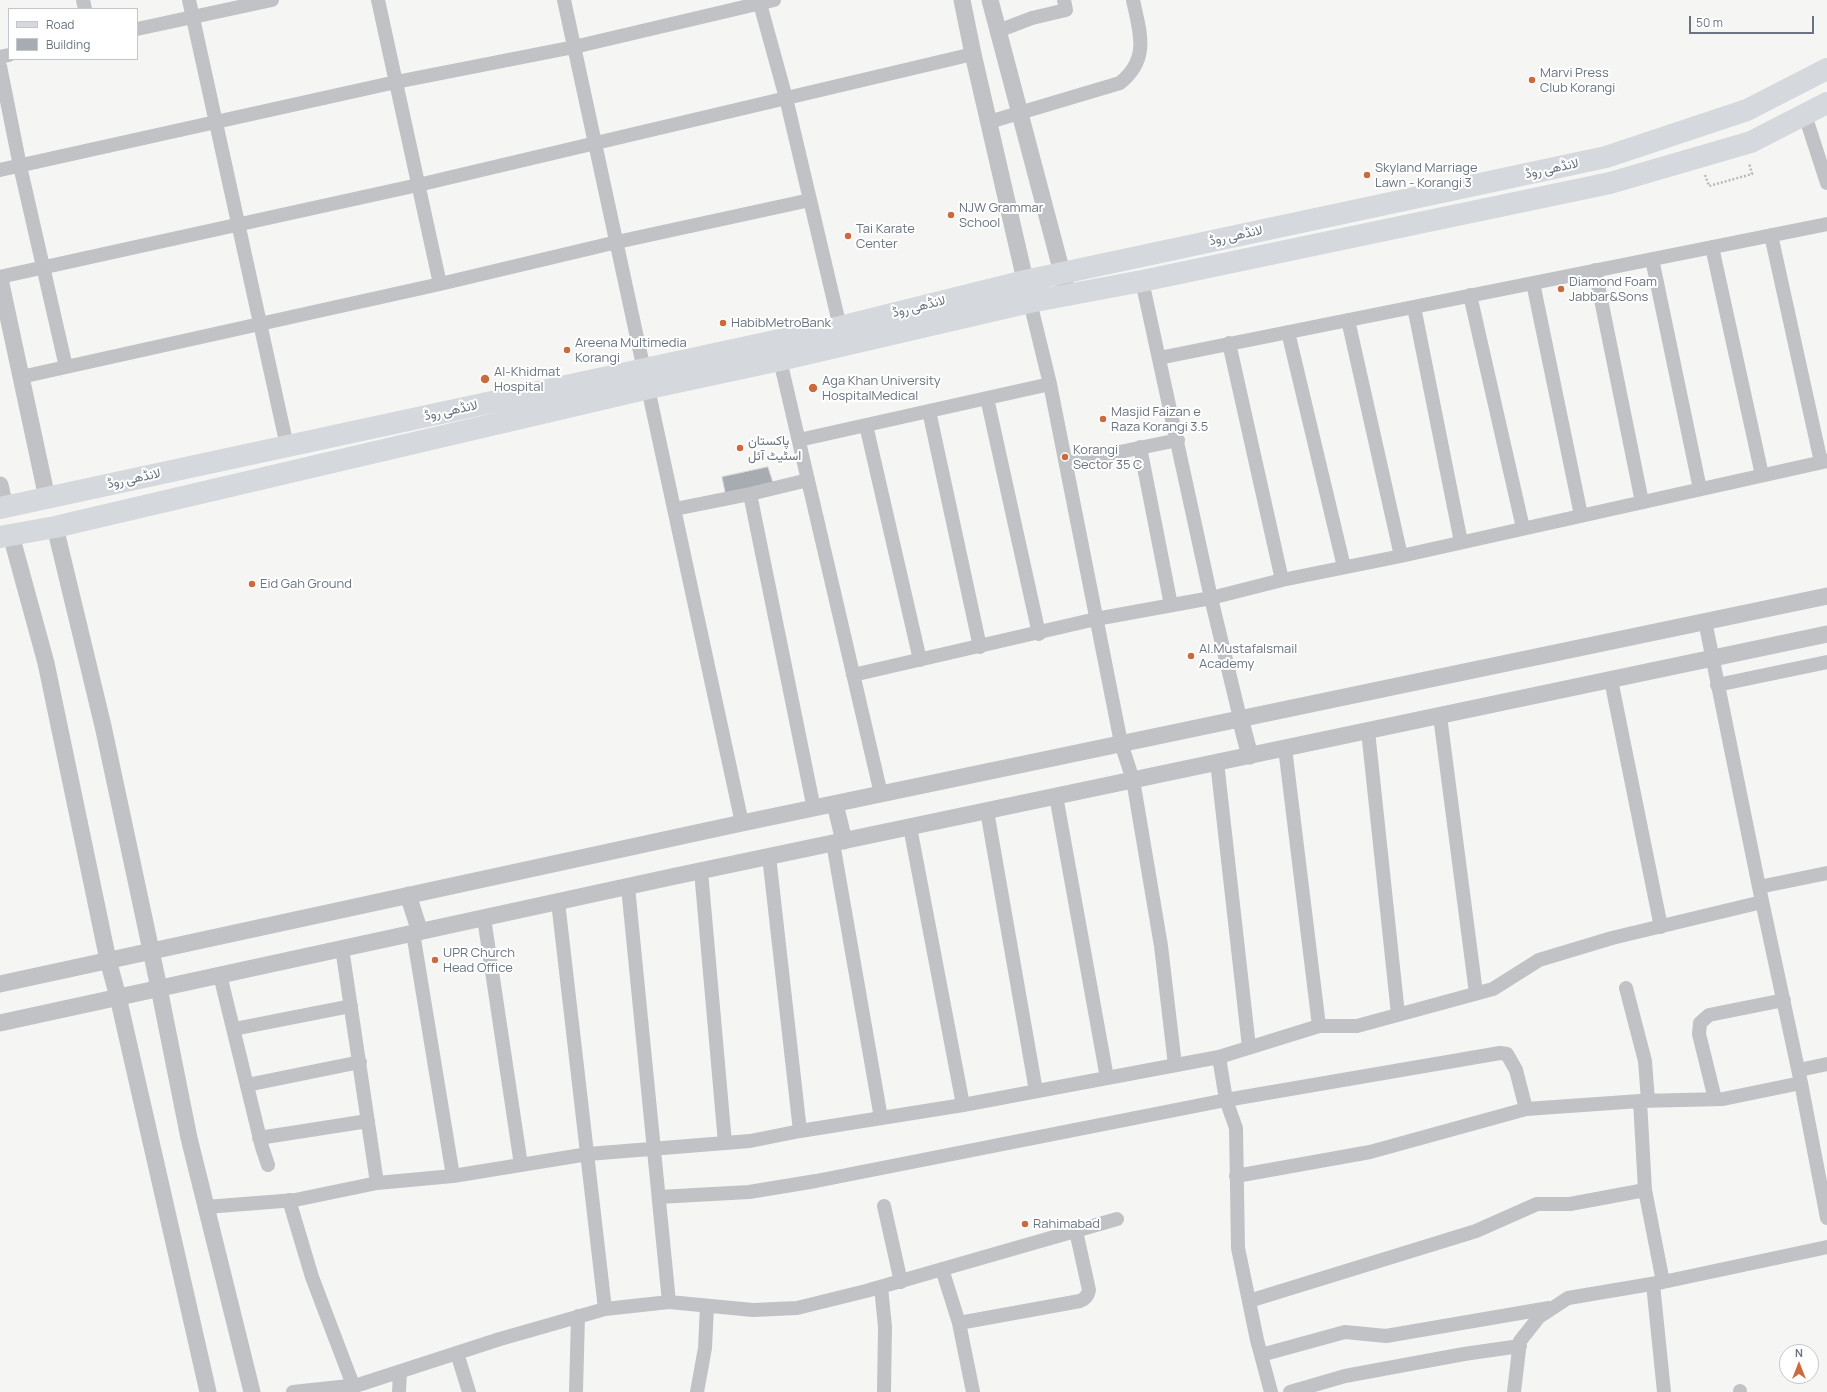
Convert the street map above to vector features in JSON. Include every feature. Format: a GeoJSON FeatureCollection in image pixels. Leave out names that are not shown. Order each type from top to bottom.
{"type":"FeatureCollection","features":[{"type":"Feature","properties":{"kind":"main road","name":"لانڈھی روڈ"},"geometry":{"type":"LineString","coordinates":[[6,536],[55,527],[646,379],[840,327],[1025,281],[1606,157],[1747,110],[1827,69]]}},
{"type":"Feature","properties":{"kind":"main road","name":"لانڈھی روڈ"},"geometry":{"type":"LineString","coordinates":[[2,508],[287,446],[646,379],[780,360],[1030,302],[1142,281],[1610,183],[1752,142],[1827,103]]}},
{"type":"Feature","properties":{"kind":"street"},"geometry":{"type":"LineString","coordinates":[[188,0],[287,446]]}},
{"type":"Feature","properties":{"kind":"street"},"geometry":{"type":"LineString","coordinates":[[138,29],[272,0]]}},
{"type":"Feature","properties":{"kind":"street"},"geometry":{"type":"LineString","coordinates":[[378,0],[440,284]]}},
{"type":"Feature","properties":{"kind":"street"},"geometry":{"type":"LineString","coordinates":[[564,0],[742,823]]}},
{"type":"Feature","properties":{"kind":"street"},"geometry":{"type":"LineString","coordinates":[[0,170],[396,82],[574,47],[759,1],[774,0]]}},
{"type":"Feature","properties":{"kind":"street"},"geometry":{"type":"LineString","coordinates":[[962,0],[972,54],[1050,384],[1121,743],[1133,780],[1161,946],[1175,1065]]}},
{"type":"Feature","properties":{"kind":"street"},"geometry":{"type":"LineString","coordinates":[[990,0],[1063,273],[1067,296]]}},
{"type":"Feature","properties":{"kind":"street"},"geometry":{"type":"LineString","coordinates":[[998,31],[1032,18],[1066,10],[1064,0]]}},
{"type":"Feature","properties":{"kind":"street"},"geometry":{"type":"LineString","coordinates":[[989,122],[1120,83],[1130,75],[1141,54],[1141,40],[1133,0]]}},
{"type":"Feature","properties":{"kind":"street"},"geometry":{"type":"LineString","coordinates":[[759,1],[786,98],[840,327]]}},
{"type":"Feature","properties":{"kind":"street"},"geometry":{"type":"LineString","coordinates":[[47,498],[0,278],[43,267],[418,185],[972,54]]}},
{"type":"Feature","properties":{"kind":"street"},"geometry":{"type":"LineString","coordinates":[[0,66],[20,166],[66,367]]}},
{"type":"Feature","properties":{"kind":"street"},"geometry":{"type":"LineString","coordinates":[[1805,115],[1827,184]]}},
{"type":"Feature","properties":{"kind":"street"},"geometry":{"type":"LineString","coordinates":[[21,377],[440,284],[617,242],[810,200]]}},
{"type":"Feature","properties":{"kind":"street"},"geometry":{"type":"LineString","coordinates":[[1159,358],[1827,224]]}},
{"type":"Feature","properties":{"kind":"street"},"geometry":{"type":"LineString","coordinates":[[853,675],[1096,620],[1211,598],[1282,580],[1402,556],[1824,461],[1772,235]]}},
{"type":"Feature","properties":{"kind":"street"},"geometry":{"type":"LineString","coordinates":[[1712,247],[1762,475]]}},
{"type":"Feature","properties":{"kind":"street"},"geometry":{"type":"LineString","coordinates":[[1652,259],[1700,489]]}},
{"type":"Feature","properties":{"kind":"street"},"geometry":{"type":"LineString","coordinates":[[1595,270],[1642,502]]}},
{"type":"Feature","properties":{"kind":"street"},"geometry":{"type":"LineString","coordinates":[[1142,281],[1178,440],[1211,598],[1250,756]]}},
{"type":"Feature","properties":{"kind":"street"},"geometry":{"type":"LineString","coordinates":[[1533,283],[1581,515]]}},
{"type":"Feature","properties":{"kind":"street"},"geometry":{"type":"LineString","coordinates":[[1470,295],[1523,528]]}},
{"type":"Feature","properties":{"kind":"street"},"geometry":{"type":"LineString","coordinates":[[1414,307],[1461,542]]}},
{"type":"Feature","properties":{"kind":"street"},"geometry":{"type":"LineString","coordinates":[[1348,320],[1402,556]]}},
{"type":"Feature","properties":{"kind":"street"},"geometry":{"type":"LineString","coordinates":[[1288,332],[1344,567]]}},
{"type":"Feature","properties":{"kind":"street"},"geometry":{"type":"LineString","coordinates":[[1230,344],[1282,580]]}},
{"type":"Feature","properties":{"kind":"street"},"geometry":{"type":"LineString","coordinates":[[780,360],[881,794]]}},
{"type":"Feature","properties":{"kind":"street"},"geometry":{"type":"LineString","coordinates":[[799,440],[1050,384]]}},
{"type":"Feature","properties":{"kind":"street"},"geometry":{"type":"LineString","coordinates":[[987,398],[1038,634]]}},
{"type":"Feature","properties":{"kind":"street"},"geometry":{"type":"LineString","coordinates":[[928,411],[980,647]]}},
{"type":"Feature","properties":{"kind":"street"},"geometry":{"type":"LineString","coordinates":[[866,425],[920,660]]}},
{"type":"Feature","properties":{"kind":"street"},"geometry":{"type":"LineString","coordinates":[[1066,463],[1178,440]]}},
{"type":"Feature","properties":{"kind":"street"},"geometry":{"type":"LineString","coordinates":[[1140,447],[1171,605]]}},
{"type":"Feature","properties":{"kind":"street"},"geometry":{"type":"LineString","coordinates":[[675,510],[808,480]]}},
{"type":"Feature","properties":{"kind":"street"},"geometry":{"type":"LineString","coordinates":[[0,485],[2,508]]}},
{"type":"Feature","properties":{"kind":"street"},"geometry":{"type":"LineString","coordinates":[[750,494],[814,809]]}},
{"type":"Feature","properties":{"kind":"street"},"geometry":{"type":"LineString","coordinates":[[55,527],[103,726],[159,988],[189,1138],[252,1392]]}},
{"type":"Feature","properties":{"kind":"street"},"geometry":{"type":"LineString","coordinates":[[6,536],[46,663],[108,960],[118,997],[208,1392]]}},
{"type":"Feature","properties":{"kind":"street"},"geometry":{"type":"LineString","coordinates":[[0,984],[151,950],[742,823],[1827,596]]}},
{"type":"Feature","properties":{"kind":"street"},"geometry":{"type":"LineString","coordinates":[[1706,621],[1717,685],[1800,1076],[1827,1218]]}},
{"type":"Feature","properties":{"kind":"street"},"geometry":{"type":"LineString","coordinates":[[0,1022],[770,856],[1827,634]]}},
{"type":"Feature","properties":{"kind":"street"},"geometry":{"type":"LineString","coordinates":[[1717,685],[1827,662]]}},
{"type":"Feature","properties":{"kind":"street"},"geometry":{"type":"LineString","coordinates":[[1611,680],[1661,927]]}},
{"type":"Feature","properties":{"kind":"street"},"geometry":{"type":"LineString","coordinates":[[1440,716],[1476,993]]}},
{"type":"Feature","properties":{"kind":"street"},"geometry":{"type":"LineString","coordinates":[[1368,731],[1398,1014]]}},
{"type":"Feature","properties":{"kind":"street"},"geometry":{"type":"LineString","coordinates":[[1285,748],[1319,1026]]}},
{"type":"Feature","properties":{"kind":"street"},"geometry":{"type":"LineString","coordinates":[[1217,762],[1250,1047]]}},
{"type":"Feature","properties":{"kind":"street"},"geometry":{"type":"LineString","coordinates":[[1056,796],[1107,1078]]}},
{"type":"Feature","properties":{"kind":"street"},"geometry":{"type":"LineString","coordinates":[[835,804],[838,842],[881,1118]]}},
{"type":"Feature","properties":{"kind":"street"},"geometry":{"type":"LineString","coordinates":[[988,811],[1036,1091]]}},
{"type":"Feature","properties":{"kind":"street"},"geometry":{"type":"LineString","coordinates":[[910,827],[963,1105]]}},
{"type":"Feature","properties":{"kind":"street"},"geometry":{"type":"LineString","coordinates":[[770,856],[800,1131]]}},
{"type":"Feature","properties":{"kind":"street"},"geometry":{"type":"LineString","coordinates":[[701,871],[725,1143]]}},
{"type":"Feature","properties":{"kind":"street"},"geometry":{"type":"LineString","coordinates":[[1759,888],[1827,873]]}},
{"type":"Feature","properties":{"kind":"street"},"geometry":{"type":"LineString","coordinates":[[628,887],[669,1302]]}},
{"type":"Feature","properties":{"kind":"street"},"geometry":{"type":"LineString","coordinates":[[408,895],[416,932],[453,1176]]}},
{"type":"Feature","properties":{"kind":"street"},"geometry":{"type":"LineString","coordinates":[[558,902],[605,1309]]}},
{"type":"Feature","properties":{"kind":"street"},"geometry":{"type":"LineString","coordinates":[[206,1207],[289,1200],[378,1183],[453,1176],[588,1154],[750,1141],[800,1131],[963,1105],[1219,1057],[1319,1026],[1358,1026],[1492,989],[1538,960],[1612,938],[1762,902]]}},
{"type":"Feature","properties":{"kind":"street"},"geometry":{"type":"LineString","coordinates":[[484,918],[521,1165]]}},
{"type":"Feature","properties":{"kind":"street"},"geometry":{"type":"LineString","coordinates":[[342,948],[378,1183]]}},
{"type":"Feature","properties":{"kind":"street"},"geometry":{"type":"LineString","coordinates":[[220,975],[259,1138],[268,1165]]}},
{"type":"Feature","properties":{"kind":"street"},"geometry":{"type":"LineString","coordinates":[[1626,988],[1644,1062],[1644,1190],[1658,1283],[1664,1392]]}},
{"type":"Feature","properties":{"kind":"street"},"geometry":{"type":"LineString","coordinates":[[1715,1099],[1699,1034],[1700,1023],[1709,1016],[1784,1000]]}},
{"type":"Feature","properties":{"kind":"street"},"geometry":{"type":"LineString","coordinates":[[234,1029],[351,1006]]}},
{"type":"Feature","properties":{"kind":"street"},"geometry":{"type":"LineString","coordinates":[[659,1197],[749,1192],[816,1182],[1226,1100],[1500,1053],[1507,1054],[1516,1070],[1526,1109]]}},
{"type":"Feature","properties":{"kind":"street"},"geometry":{"type":"LineString","coordinates":[[1219,1057],[1226,1100],[1236,1128],[1238,1248],[1261,1355],[1271,1392]]}},
{"type":"Feature","properties":{"kind":"street"},"geometry":{"type":"LineString","coordinates":[[247,1085],[360,1062]]}},
{"type":"Feature","properties":{"kind":"street"},"geometry":{"type":"LineString","coordinates":[[1236,1176],[1370,1152],[1526,1109],[1644,1101],[1723,1099],[1800,1076],[1827,1064]]}},
{"type":"Feature","properties":{"kind":"street"},"geometry":{"type":"LineString","coordinates":[[259,1138],[368,1120]]}},
{"type":"Feature","properties":{"kind":"street"},"geometry":{"type":"LineString","coordinates":[[1249,1301],[1476,1231],[1537,1204],[1570,1204],[1644,1190]]}},
{"type":"Feature","properties":{"kind":"street"},"geometry":{"type":"LineString","coordinates":[[289,1200],[312,1277],[353,1385]]}},
{"type":"Feature","properties":{"kind":"street"},"geometry":{"type":"LineString","coordinates":[[884,1206],[901,1282]]}},
{"type":"Feature","properties":{"kind":"street"},"geometry":{"type":"LineString","coordinates":[[293,1392],[323,1390],[353,1385],[605,1309],[669,1302],[752,1310],[797,1308],[901,1282],[1117,1219]]}},
{"type":"Feature","properties":{"kind":"street"},"geometry":{"type":"LineString","coordinates":[[959,1323],[1080,1302],[1084,1299],[1089,1290],[1076,1231]]}},
{"type":"Feature","properties":{"kind":"street"},"geometry":{"type":"LineString","coordinates":[[1514,1392],[1520,1341],[1539,1317],[1568,1298],[1658,1283],[1827,1248]]}},
{"type":"Feature","properties":{"kind":"street"},"geometry":{"type":"LineString","coordinates":[[942,1269],[959,1323],[973,1392]]}},
{"type":"Feature","properties":{"kind":"street"},"geometry":{"type":"LineString","coordinates":[[881,1287],[885,1327],[884,1392]]}},
{"type":"Feature","properties":{"kind":"street"},"geometry":{"type":"LineString","coordinates":[[698,1392],[705,1348],[707,1306]]}},
{"type":"Feature","properties":{"kind":"street"},"geometry":{"type":"LineString","coordinates":[[1261,1355],[1345,1332],[1386,1336],[1554,1308]]}},
{"type":"Feature","properties":{"kind":"street"},"geometry":{"type":"LineString","coordinates":[[576,1392],[578,1316]]}},
{"type":"Feature","properties":{"kind":"street"},"geometry":{"type":"LineString","coordinates":[[1290,1392],[1345,1376],[1464,1354],[1520,1346]]}},
{"type":"Feature","properties":{"kind":"street"},"geometry":{"type":"LineString","coordinates":[[457,1353],[468,1392]]}},
{"type":"Feature","properties":{"kind":"street"},"geometry":{"type":"LineString","coordinates":[[399,1392],[400,1372]]}},
{"type":"Feature","properties":{"kind":"path"},"geometry":{"type":"LineString","coordinates":[[1709,186],[1752,174]]}},
{"type":"Feature","properties":{"kind":"building"},"geometry":{"type":"Polygon","coordinates":[[[768,467],[774,486],[726,497],[722,477],[768,467]]]}},
{"type":"Feature","properties":{"kind":"place","name":"Marvi Press Club Korangi"},"geometry":{"type":"Point","coordinates":[1532,80]}},
{"type":"Feature","properties":{"kind":"place","name":"Skyland Marriage Lawn - Korangi 3"},"geometry":{"type":"Point","coordinates":[1367,175]}},
{"type":"Feature","properties":{"kind":"place","name":"NJW Grammar School"},"geometry":{"type":"Point","coordinates":[951,215]}},
{"type":"Feature","properties":{"kind":"place","name":"Tai Karate Center"},"geometry":{"type":"Point","coordinates":[848,236]}},
{"type":"Feature","properties":{"kind":"place","name":"Diamond Foam Jabbar&Sons"},"geometry":{"type":"Point","coordinates":[1561,289]}},
{"type":"Feature","properties":{"kind":"place","name":"HabibMetroBank"},"geometry":{"type":"Point","coordinates":[723,323]}},
{"type":"Feature","properties":{"kind":"place","name":"Areena Multimedia Korangi"},"geometry":{"type":"Point","coordinates":[567,350]}},
{"type":"Feature","properties":{"kind":"place","name":"Al-Khidmat Hospital"},"geometry":{"type":"Point","coordinates":[485,379]}},
{"type":"Feature","properties":{"kind":"place","name":"Aga Khan University HospitalMedical"},"geometry":{"type":"Point","coordinates":[813,388]}},
{"type":"Feature","properties":{"kind":"place","name":"Masjid Faizan e Raza Korangi 3.5"},"geometry":{"type":"Point","coordinates":[1103,419]}},
{"type":"Feature","properties":{"kind":"place","name":"پاکستان اسٹیٹ آئل"},"geometry":{"type":"Point","coordinates":[740,448]}},
{"type":"Feature","properties":{"kind":"place","name":"Korangi Sector 35 C"},"geometry":{"type":"Point","coordinates":[1065,457]}},
{"type":"Feature","properties":{"kind":"place","name":"Eid Gah Ground"},"geometry":{"type":"Point","coordinates":[252,584]}},
{"type":"Feature","properties":{"kind":"place","name":"Al.MustafaIsmail Academy"},"geometry":{"type":"Point","coordinates":[1191,656]}},
{"type":"Feature","properties":{"kind":"place","name":"UPR Church Head Office"},"geometry":{"type":"Point","coordinates":[435,960]}},
{"type":"Feature","properties":{"kind":"place","name":"Rahimabad"},"geometry":{"type":"Point","coordinates":[1025,1224]}}]}
